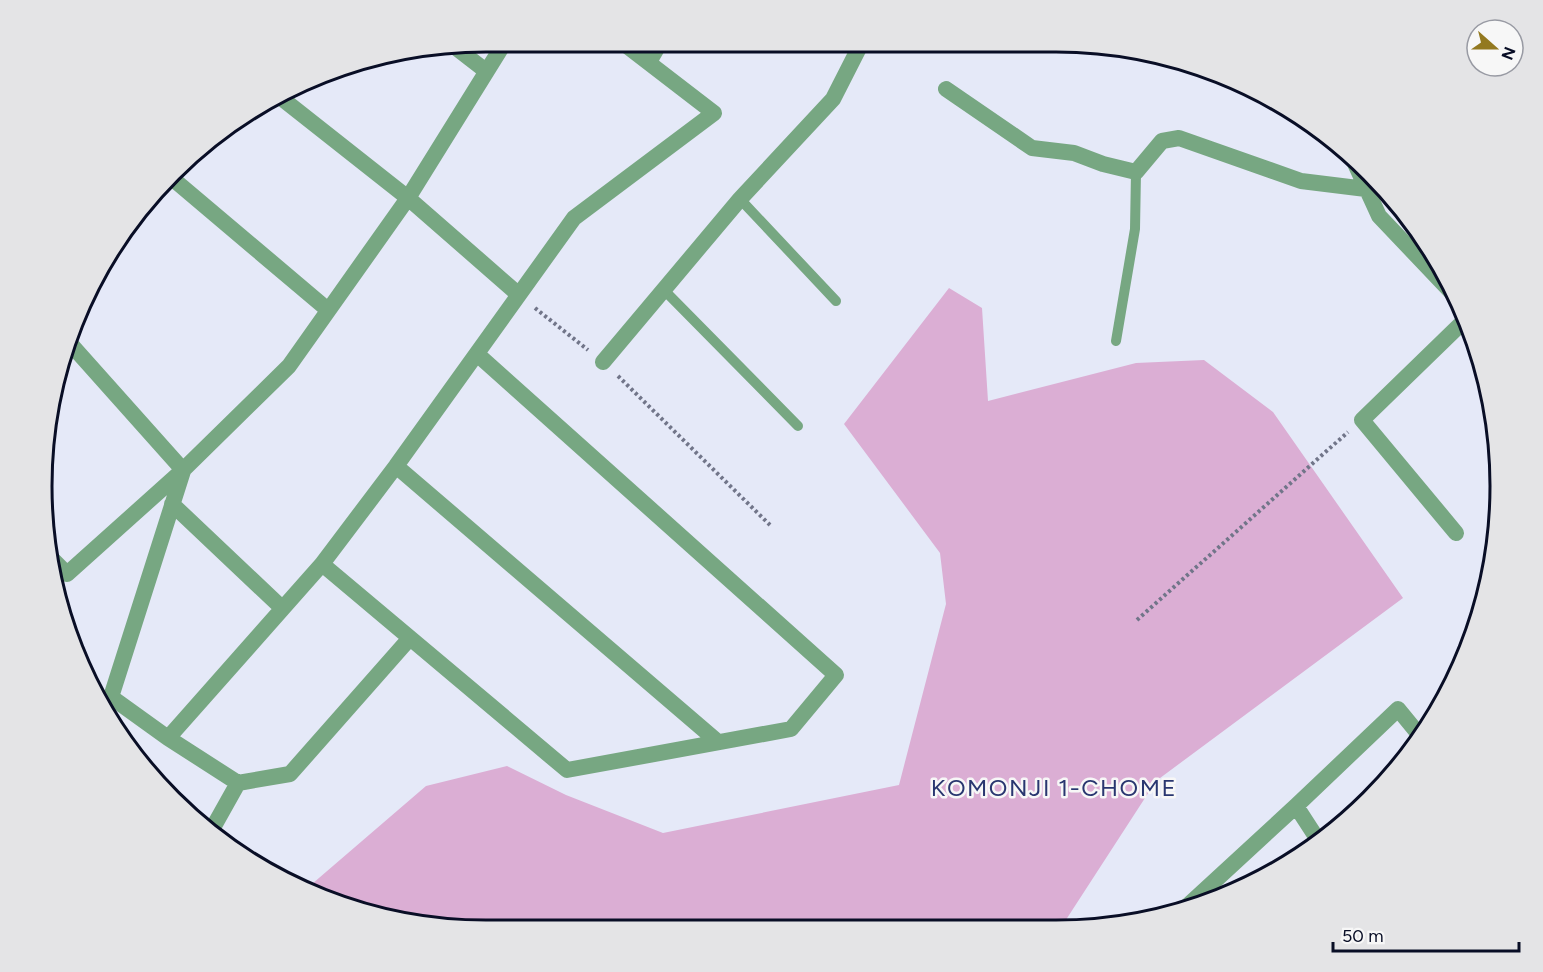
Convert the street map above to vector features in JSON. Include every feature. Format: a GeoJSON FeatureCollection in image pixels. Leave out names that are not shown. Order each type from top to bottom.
{"type":"FeatureCollection","features":[{"type":"Feature","properties":{"kind":"street"},"geometry":{"type":"LineString","coordinates":[[60,567],[67,574],[183,470],[289,366],[408,198],[498,52]]}},
{"type":"Feature","properties":{"kind":"street"},"geometry":{"type":"LineString","coordinates":[[168,738],[322,564],[396,466],[574,218],[714,113],[635,52]]}},
{"type":"Feature","properties":{"kind":"street"},"geometry":{"type":"LineString","coordinates":[[649,62],[655,52]]}},
{"type":"Feature","properties":{"kind":"street"},"geometry":{"type":"LineString","coordinates":[[603,362],[740,199],[833,99],[857,52]]}},
{"type":"Feature","properties":{"kind":"street"},"geometry":{"type":"LineString","coordinates":[[463,53],[486,71]]}},
{"type":"Feature","properties":{"kind":"street"},"geometry":{"type":"LineString","coordinates":[[946,89],[1032,148],[1074,153],[1103,164],[1136,172],[1162,141],[1179,138],[1301,181],[1366,189]]}},
{"type":"Feature","properties":{"kind":"street"},"geometry":{"type":"LineString","coordinates":[[286,102],[408,198],[518,294]]}},
{"type":"Feature","properties":{"kind":"street"},"geometry":{"type":"LineString","coordinates":[[1360,175],[1379,216],[1436,276]]}},
{"type":"Feature","properties":{"kind":"street"},"geometry":{"type":"LineString","coordinates":[[176,182],[328,310]]}},
{"type":"Feature","properties":{"kind":"street"},"geometry":{"type":"LineString","coordinates":[[1456,533],[1362,420],[1460,325]]}},
{"type":"Feature","properties":{"kind":"street"},"geometry":{"type":"LineString","coordinates":[[75,349],[183,470]]}},
{"type":"Feature","properties":{"kind":"street"},"geometry":{"type":"LineString","coordinates":[[322,564],[567,770],[790,729],[836,675],[477,354]]}},
{"type":"Feature","properties":{"kind":"street"},"geometry":{"type":"LineString","coordinates":[[396,466],[718,742]]}},
{"type":"Feature","properties":{"kind":"street"},"geometry":{"type":"LineString","coordinates":[[109,699],[183,470]]}},
{"type":"Feature","properties":{"kind":"street"},"geometry":{"type":"LineString","coordinates":[[172,504],[282,608]]}},
{"type":"Feature","properties":{"kind":"street"},"geometry":{"type":"LineString","coordinates":[[112,704],[238,783],[290,774],[410,638]]}},
{"type":"Feature","properties":{"kind":"street"},"geometry":{"type":"LineString","coordinates":[[1200,895],[1398,709],[1415,730]]}},
{"type":"Feature","properties":{"kind":"street"},"geometry":{"type":"LineString","coordinates":[[215,824],[238,783]]}},
{"type":"Feature","properties":{"kind":"street"},"geometry":{"type":"LineString","coordinates":[[1296,806],[1315,835]]}},
{"type":"Feature","properties":{"kind":"lane"},"geometry":{"type":"LineString","coordinates":[[1116,341],[1135,229],[1136,172]]}},
{"type":"Feature","properties":{"kind":"lane"},"geometry":{"type":"LineString","coordinates":[[740,199],[836,301]]}},
{"type":"Feature","properties":{"kind":"lane"},"geometry":{"type":"LineString","coordinates":[[664,290],[798,426]]}},
{"type":"Feature","properties":{"kind":"path"},"geometry":{"type":"LineString","coordinates":[[518,294],[603,362],[770,525]]}},
{"type":"Feature","properties":{"kind":"path"},"geometry":{"type":"LineString","coordinates":[[1137,620],[1362,420]]}},
{"type":"Feature","properties":{"kind":"shaded area"},"geometry":{"type":"Polygon","coordinates":[[[949,288],[982,308],[988,401],[1136,363],[1204,360],[1273,412],[1403,598],[1156,781],[1066,920],[458,919],[429,916],[374,905],[313,884],[426,786],[507,766],[566,795],[663,833],[899,785],[946,604],[940,553],[844,424],[949,288]]]}},
{"type":"Feature","properties":{"kind":"district","name":"KOMONJI 1-CHOME"},"geometry":{"type":"Point","coordinates":[1054,787]}}]}
